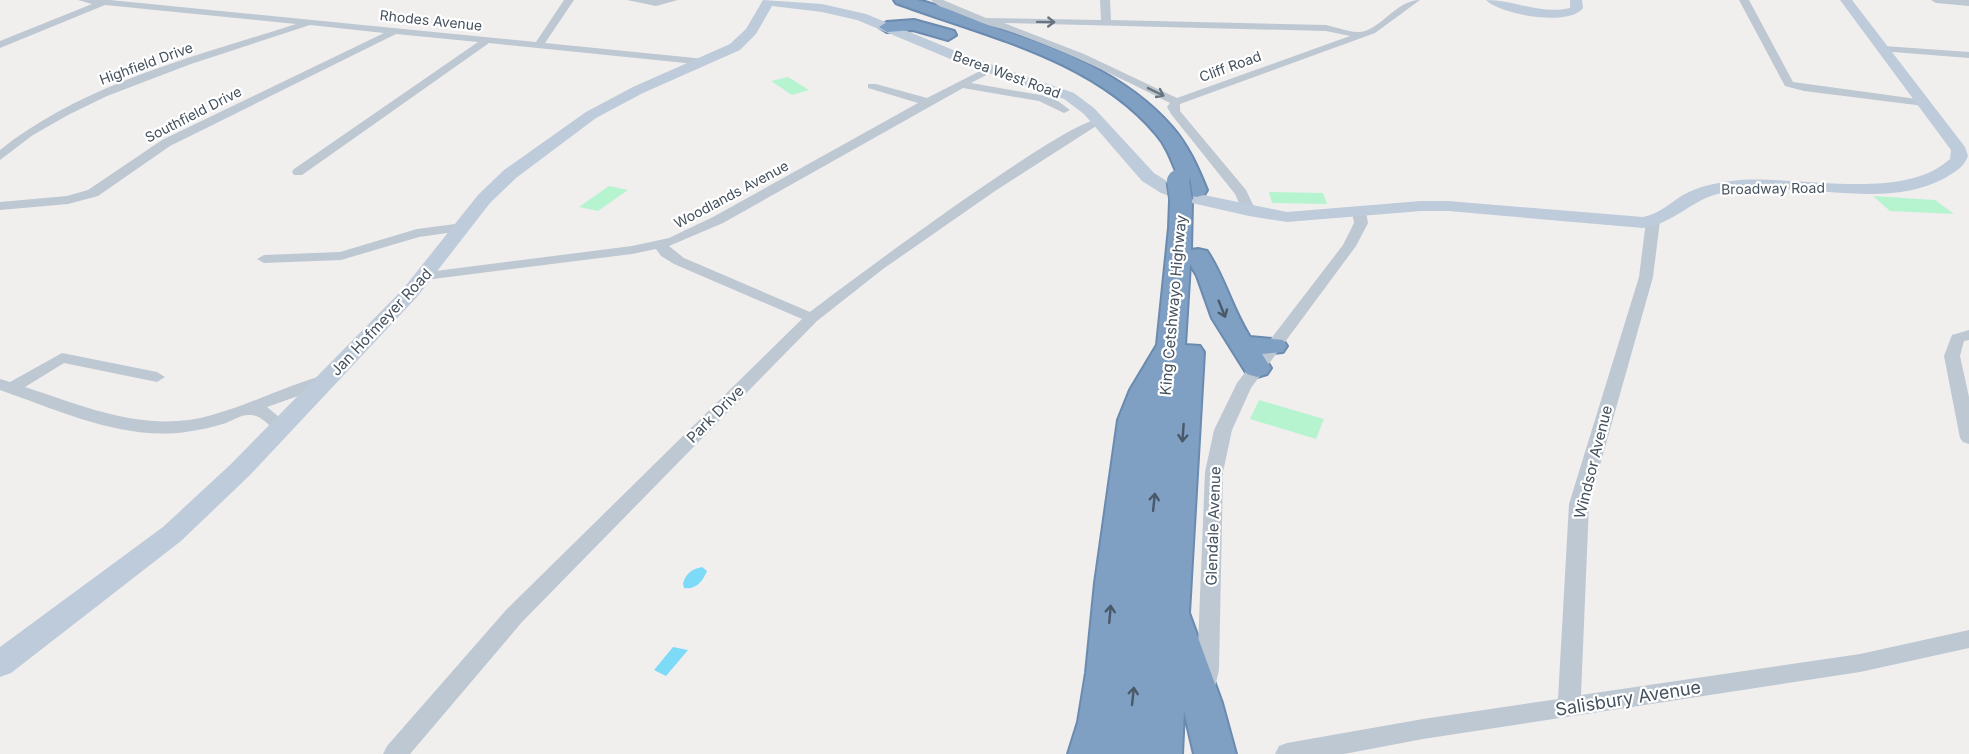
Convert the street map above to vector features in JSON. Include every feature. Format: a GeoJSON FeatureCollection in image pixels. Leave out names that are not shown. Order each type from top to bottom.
{"type":"FeatureCollection","features":[{"type":"Feature","properties":{"kind":"highway"},"geometry":{"type":"LineString","coordinates":[[926,0],[943,4]]}},
{"type":"Feature","properties":{"kind":"highway","name":"King Cetshwayo Highway"},"geometry":{"type":"LineString","coordinates":[[895,1],[1039,49],[1081,66],[1130,96],[1162,126],[1185,160],[1186,190],[1198,256],[1170,606],[1161,754]]}},
{"type":"Feature","properties":{"kind":"highway","name":"King Cetshwayo Highway"},"geometry":{"type":"LineString","coordinates":[[895,1],[1044,57],[1098,84],[1119,99],[1147,126],[1163,146],[1186,190],[1127,754]]}},
{"type":"Feature","properties":{"kind":"highway"},"geometry":{"type":"LineString","coordinates":[[887,27],[919,26],[1008,52],[1044,66],[1106,102],[1128,118],[1147,138],[1186,190]]}},
{"type":"Feature","properties":{"kind":"highway"},"geometry":{"type":"LineString","coordinates":[[1065,51],[1133,93],[1154,113],[1162,126]]}},
{"type":"Feature","properties":{"kind":"highway"},"geometry":{"type":"LineString","coordinates":[[1198,256],[1210,276],[1225,318],[1240,342],[1265,357]]}},
{"type":"Feature","properties":{"kind":"highway"},"geometry":{"type":"LineString","coordinates":[[1089,754],[1098,722],[1105,673],[1113,583],[1133,420],[1144,390],[1171,345]]}},
{"type":"Feature","properties":{"kind":"highway"},"geometry":{"type":"LineString","coordinates":[[1170,606],[1202,704],[1215,754]]}},
{"type":"Feature","properties":{"kind":"street","name":"Rhodes Avenue"},"geometry":{"type":"LineString","coordinates":[[83,0],[153,3],[705,62]]}},
{"type":"Feature","properties":{"kind":"street"},"geometry":{"type":"LineString","coordinates":[[539,45],[569,0]]}},
{"type":"Feature","properties":{"kind":"street"},"geometry":{"type":"LineString","coordinates":[[632,0],[656,3],[673,0]]}},
{"type":"Feature","properties":{"kind":"street","name":"Berea West Road"},"geometry":{"type":"LineString","coordinates":[[768,0],[844,13],[887,27],[990,69],[1069,96],[1082,104],[1096,127],[1143,173],[1160,185],[1189,197],[1249,212]]}},
{"type":"Feature","properties":{"kind":"street","name":"Jan Hofmeyer Road"},"geometry":{"type":"LineString","coordinates":[[0,664],[105,587],[172,534],[329,379],[425,276],[484,199],[503,180],[566,131],[638,90],[705,62],[741,43],[751,31],[768,0]]}},
{"type":"Feature","properties":{"kind":"street"},"geometry":{"type":"LineString","coordinates":[[1105,0],[1106,24]]}},
{"type":"Feature","properties":{"kind":"street","name":"Cliff Road"},"geometry":{"type":"LineString","coordinates":[[1176,102],[1372,31],[1415,0]]}},
{"type":"Feature","properties":{"kind":"street"},"geometry":{"type":"LineString","coordinates":[[1492,0],[1535,13],[1558,15],[1575,10],[1576,0]]}},
{"type":"Feature","properties":{"kind":"street"},"geometry":{"type":"LineString","coordinates":[[1744,0],[1789,84],[1804,88],[1924,103]]}},
{"type":"Feature","properties":{"kind":"street","name":"Broadway Road"},"geometry":{"type":"LineString","coordinates":[[1653,221],[1690,198],[1716,188],[1784,184],[1889,188],[1938,176],[1957,163],[1965,154],[1846,0]]}},
{"type":"Feature","properties":{"kind":"street"},"geometry":{"type":"LineString","coordinates":[[1936,0],[1969,3]]}},
{"type":"Feature","properties":{"kind":"street"},"geometry":{"type":"LineString","coordinates":[[0,44],[105,2]]}},
{"type":"Feature","properties":{"kind":"street"},"geometry":{"type":"LineString","coordinates":[[943,4],[1092,62],[1176,102],[1173,107],[1175,112],[1241,193],[1249,212],[1287,217],[1421,206],[1448,206],[1612,222],[1653,221]]}},
{"type":"Feature","properties":{"kind":"street"},"geometry":{"type":"LineString","coordinates":[[988,20],[1326,28],[1360,35]]}},
{"type":"Feature","properties":{"kind":"street","name":"Highfield Drive"},"geometry":{"type":"LineString","coordinates":[[0,156],[52,120],[111,92],[314,22]]}},
{"type":"Feature","properties":{"kind":"street","name":"Southfield Drive"},"geometry":{"type":"LineString","coordinates":[[0,206],[68,200],[93,193],[166,143],[397,30]]}},
{"type":"Feature","properties":{"kind":"street"},"geometry":{"type":"LineString","coordinates":[[298,172],[488,40]]}},
{"type":"Feature","properties":{"kind":"street"},"geometry":{"type":"LineString","coordinates":[[1884,50],[1969,55]]}},
{"type":"Feature","properties":{"kind":"street","name":"Woodlands Avenue"},"geometry":{"type":"LineString","coordinates":[[425,276],[661,245],[718,220],[990,69]]}},
{"type":"Feature","properties":{"kind":"street"},"geometry":{"type":"LineString","coordinates":[[962,84],[986,92],[1045,98],[1064,110]]}},
{"type":"Feature","properties":{"kind":"street"},"geometry":{"type":"LineString","coordinates":[[872,86],[927,102]]}},
{"type":"Feature","properties":{"kind":"street","name":"Park Drive"},"geometry":{"type":"LineString","coordinates":[[395,754],[457,680],[529,601],[812,318],[894,255],[1030,161],[1096,127]]}},
{"type":"Feature","properties":{"kind":"street","name":"Glendale Avenue"},"geometry":{"type":"LineString","coordinates":[[1202,704],[1208,670],[1214,472],[1226,422],[1243,387],[1349,246],[1361,223],[1359,212]]}},
{"type":"Feature","properties":{"kind":"street","name":"Windsor Avenue"},"geometry":{"type":"LineString","coordinates":[[1569,708],[1579,504],[1646,277],[1653,221]]}},
{"type":"Feature","properties":{"kind":"street"},"geometry":{"type":"LineString","coordinates":[[264,259],[340,256],[417,233],[463,227]]}},
{"type":"Feature","properties":{"kind":"street"},"geometry":{"type":"LineString","coordinates":[[661,245],[666,253],[679,261],[812,318]]}},
{"type":"Feature","properties":{"kind":"street"},"geometry":{"type":"LineString","coordinates":[[1969,335],[1958,338],[1952,356],[1969,438]]}},
{"type":"Feature","properties":{"kind":"street"},"geometry":{"type":"LineString","coordinates":[[6,386],[62,358],[157,377]]}},
{"type":"Feature","properties":{"kind":"street"},"geometry":{"type":"LineString","coordinates":[[6,386],[114,423],[134,426],[192,426],[214,421],[246,409],[298,386],[329,379]]}},
{"type":"Feature","properties":{"kind":"street"},"geometry":{"type":"LineString","coordinates":[[246,409],[264,412],[282,427]]}},
{"type":"Feature","properties":{"kind":"street","name":"Salisbury Avenue"},"geometry":{"type":"LineString","coordinates":[[1287,754],[1423,729],[1860,663],[1969,639]]}},
{"type":"Feature","properties":{"kind":"green space"},"geometry":{"type":"Polygon","coordinates":[[[788,77],[809,90],[792,95],[771,81],[788,77]]]}},
{"type":"Feature","properties":{"kind":"green space"},"geometry":{"type":"Polygon","coordinates":[[[609,186],[628,190],[598,211],[579,207],[609,186]]]}},
{"type":"Feature","properties":{"kind":"green space"},"geometry":{"type":"Polygon","coordinates":[[[1269,192],[1323,193],[1327,204],[1272,203],[1269,192]]]}},
{"type":"Feature","properties":{"kind":"green space"},"geometry":{"type":"Polygon","coordinates":[[[1873,196],[1935,200],[1954,214],[1890,211],[1873,196]]]}},
{"type":"Feature","properties":{"kind":"green space"},"geometry":{"type":"Polygon","coordinates":[[[1259,400],[1324,419],[1316,439],[1250,419],[1259,400]]]}},
{"type":"Feature","properties":{"kind":"water"},"geometry":{"type":"Polygon","coordinates":[[[702,567],[707,571],[701,581],[692,588],[684,588],[683,584],[687,575],[702,567]]]}},
{"type":"Feature","properties":{"kind":"water"},"geometry":{"type":"Polygon","coordinates":[[[673,647],[688,650],[666,676],[654,670],[673,647]]]}}]}
